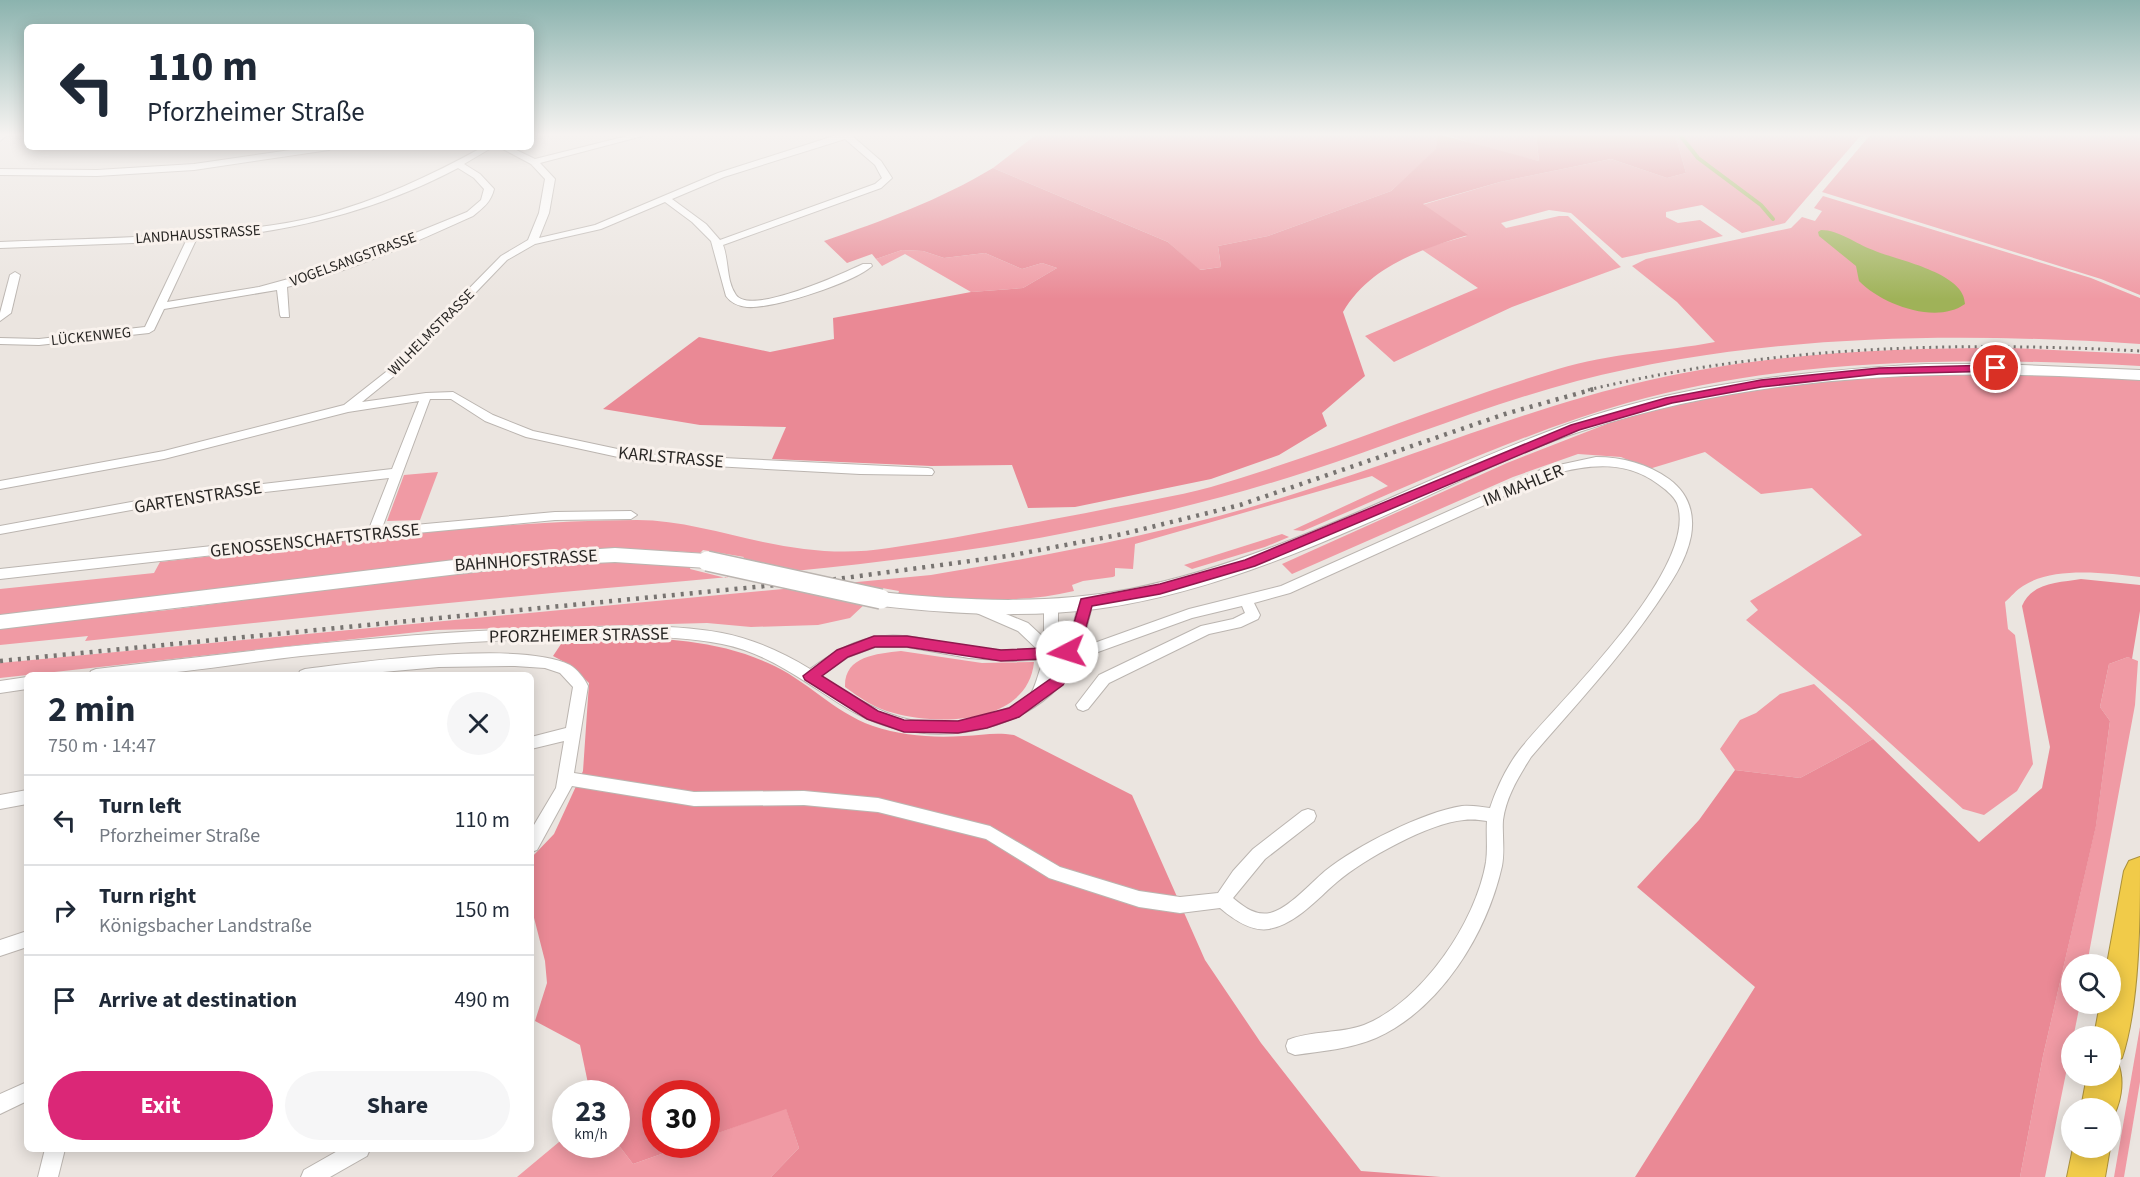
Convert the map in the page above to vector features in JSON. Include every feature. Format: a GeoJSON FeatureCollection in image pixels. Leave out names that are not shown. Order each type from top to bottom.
{"type":"FeatureCollection","features":[{"type":"Feature","properties":{"kind":"highway"},"geometry":{"type":"LineString","coordinates":[[2113,1026],[2140,871]]}},
{"type":"Feature","properties":{"kind":"highway"},"geometry":{"type":"LineString","coordinates":[[2086,1177],[2090,1158]]}},
{"type":"Feature","properties":{"kind":"main road","name":"BAHNHOFSTRASSE"},"geometry":{"type":"LineString","coordinates":[[0,622],[177,603],[517,558],[616,554],[707,561],[881,599],[977,607],[1051,606],[1086,602],[1160,589],[1250,563],[1575,427],[1684,397],[1784,380],[1879,371],[1996,368],[2140,375]]}},
{"type":"Feature","properties":{"kind":"street","name":"LANDHAUSSTRASSE"},"geometry":{"type":"LineString","coordinates":[[0,245],[193,236],[272,229],[325,218],[362,207],[402,189]]}},
{"type":"Feature","properties":{"kind":"street","name":"VOGELSANGSTRASSE"},"geometry":{"type":"LineString","coordinates":[[162,306],[282,285],[373,255],[470,214],[483,204],[489,189]]}},
{"type":"Feature","properties":{"kind":"street"},"geometry":{"type":"LineString","coordinates":[[532,242],[544,213],[548,189]]}},
{"type":"Feature","properties":{"kind":"street","name":"WILHELMSTRASSE"},"geometry":{"type":"LineString","coordinates":[[0,484],[164,455],[348,408],[395,370],[504,258],[532,242],[598,226],[687,189]]}},
{"type":"Feature","properties":{"kind":"street"},"geometry":{"type":"LineString","coordinates":[[717,244],[870,189]]}},
{"type":"Feature","properties":{"kind":"street"},"geometry":{"type":"LineString","coordinates":[[665,198],[701,226],[717,244],[730,293],[734,300],[743,304],[788,297],[834,283],[867,266]]}},
{"type":"Feature","properties":{"kind":"street","name":"LÜCKENWEG"},"geometry":{"type":"LineString","coordinates":[[0,341],[39,342],[149,330],[193,236]]}},
{"type":"Feature","properties":{"kind":"street"},"geometry":{"type":"LineString","coordinates":[[0,318],[6,313],[15,275]]}},
{"type":"Feature","properties":{"kind":"street"},"geometry":{"type":"LineString","coordinates":[[282,285],[285,315]]}},
{"type":"Feature","properties":{"kind":"street","name":"KARLSTRASSE"},"geometry":{"type":"LineString","coordinates":[[348,408],[426,396],[453,395],[489,418],[531,434],[641,458],[928,472]]}},
{"type":"Feature","properties":{"kind":"street"},"geometry":{"type":"LineString","coordinates":[[374,533],[426,396]]}},
{"type":"Feature","properties":{"kind":"street","name":"IM MAHLER"},"geometry":{"type":"LineString","coordinates":[[810,676],[843,653],[874,642],[907,642],[1001,656],[1056,654],[1098,647],[1189,614],[1286,591],[1539,476],[1581,462],[1622,463],[1649,472],[1670,487],[1683,502],[1685,519],[1684,537],[1671,575],[1649,602],[1636,625],[1526,753],[1512,775],[1496,815],[1494,863],[1485,900],[1464,940],[1422,998],[1371,1031],[1295,1046]]}},
{"type":"Feature","properties":{"kind":"street","name":"GARTENSTRASSE"},"geometry":{"type":"LineString","coordinates":[[0,530],[52,524],[195,495],[275,484],[396,473]]}},
{"type":"Feature","properties":{"kind":"street","name":"GENOSSENSCHAFTSTRASSE"},"geometry":{"type":"LineString","coordinates":[[0,574],[374,533],[555,516],[631,515]]}},
{"type":"Feature","properties":{"kind":"street"},"geometry":{"type":"LineString","coordinates":[[1083,705],[1104,679],[1206,630],[1236,623],[1253,615],[1246,601]]}},
{"type":"Feature","properties":{"kind":"street","name":"PFORZHEIMER STRASSE"},"geometry":{"type":"LineString","coordinates":[[140,672],[442,638],[514,634],[658,632],[708,635],[745,643],[810,676],[872,715],[904,726],[958,727],[987,722],[1014,712],[1058,681],[1069,663],[1086,602]]}},
{"type":"Feature","properties":{"kind":"street"},"geometry":{"type":"LineString","coordinates":[[1036,698],[1048,659],[1051,606]]}},
{"type":"Feature","properties":{"kind":"street"},"geometry":{"type":"LineString","coordinates":[[977,607],[1032,633],[1048,659]]}},
{"type":"Feature","properties":{"kind":"street"},"geometry":{"type":"LineString","coordinates":[[333,672],[407,664],[515,660],[543,663],[566,669],[581,686],[564,789],[534,840]]}},
{"type":"Feature","properties":{"kind":"street"},"geometry":{"type":"LineString","coordinates":[[0,687],[24,683]]}},
{"type":"Feature","properties":{"kind":"street"},"geometry":{"type":"LineString","coordinates":[[534,742],[573,733]]}},
{"type":"Feature","properties":{"kind":"street"},"geometry":{"type":"LineString","coordinates":[[566,778],[694,799],[804,798],[878,805],[990,833],[1055,873],[1139,899],[1180,905],[1223,900],[1238,914],[1253,921],[1276,919],[1337,872],[1399,837],[1439,819],[1464,813],[1496,815]]}},
{"type":"Feature","properties":{"kind":"street"},"geometry":{"type":"LineString","coordinates":[[0,802],[24,798]]}},
{"type":"Feature","properties":{"kind":"street"},"geometry":{"type":"LineString","coordinates":[[1223,900],[1233,881],[1274,841],[1296,828],[1308,816]]}},
{"type":"Feature","properties":{"kind":"street"},"geometry":{"type":"LineString","coordinates":[[0,948],[24,940]]}},
{"type":"Feature","properties":{"kind":"street"},"geometry":{"type":"LineString","coordinates":[[0,1104],[24,1092]]}},
{"type":"Feature","properties":{"kind":"street"},"geometry":{"type":"LineString","coordinates":[[48,1177],[54,1152]]}},
{"type":"Feature","properties":{"kind":"street"},"geometry":{"type":"LineString","coordinates":[[312,1177],[355,1152]]}},
{"type":"Feature","properties":{"kind":"shaded area"},"geometry":{"type":"Polygon","coordinates":[[[955,189],[1042,189],[1168,242],[1200,270],[1221,267],[1218,246],[1268,236],[1393,189],[1476,189],[1423,204],[1468,235],[1398,262],[1367,283],[1354,296],[1343,312],[1365,376],[1322,413],[1327,426],[1279,455],[1211,479],[1075,507],[1028,508],[1012,465],[931,466],[772,459],[786,427],[700,425],[603,409],[699,337],[770,352],[834,339],[833,318],[971,292],[1023,288],[1057,268],[1042,263],[1022,269],[985,253],[944,258],[923,251],[902,250],[876,259],[872,254],[847,263],[824,241],[889,218],[955,189]]]}},
{"type":"Feature","properties":{"kind":"shaded area"},"geometry":{"type":"Polygon","coordinates":[[[1042,189],[1393,189],[1268,236],[1218,246],[1221,267],[1199,270],[1168,242],[1042,189]]]}},
{"type":"Feature","properties":{"kind":"shaded area"},"geometry":{"type":"Polygon","coordinates":[[[1477,189],[1814,189],[1785,223],[1742,233],[1702,205],[1666,212],[1666,217],[1678,223],[1700,220],[1723,236],[1622,258],[1571,213],[1549,210],[1501,223],[1506,228],[1568,216],[1621,267],[1512,307],[1394,362],[1365,336],[1478,288],[1421,249],[1467,236],[1422,205],[1477,189]]]}},
{"type":"Feature","properties":{"kind":"shaded area"},"geometry":{"type":"Polygon","coordinates":[[[1825,189],[2140,189],[2140,295],[2101,279],[1822,192],[1825,189]]]}},
{"type":"Feature","properties":{"kind":"shaded area"},"geometry":{"type":"Polygon","coordinates":[[[1823,196],[2091,278],[2140,298],[2140,344],[1999,338],[1857,340],[1786,345],[1646,365],[1543,391],[1476,412],[1342,460],[1188,506],[1065,533],[951,552],[727,577],[744,557],[703,550],[700,553],[593,550],[487,557],[207,593],[0,616],[0,589],[154,573],[160,562],[398,535],[577,521],[637,520],[684,525],[795,548],[857,551],[963,536],[1196,491],[1255,474],[1471,397],[1558,369],[1617,356],[1715,342],[1677,302],[1632,266],[1646,259],[1791,228],[1802,217],[1815,221],[1822,211],[1814,208],[1823,196]]]}},
{"type":"Feature","properties":{"kind":"shaded area"},"geometry":{"type":"Polygon","coordinates":[[[1821,230],[1841,235],[1873,250],[1942,275],[1954,283],[1962,293],[1965,304],[1953,310],[1925,312],[1909,309],[1881,297],[1859,281],[1856,266],[1819,236],[1818,232],[1821,230]]]}},
{"type":"Feature","properties":{"kind":"shaded area"},"geometry":{"type":"Polygon","coordinates":[[[902,250],[923,251],[944,258],[985,253],[1022,269],[1042,263],[1057,268],[1023,288],[971,292],[905,254],[882,266],[876,259],[902,250]]]}},
{"type":"Feature","properties":{"kind":"shaded area"},"geometry":{"type":"Polygon","coordinates":[[[2010,348],[2140,354],[2140,366],[2012,362],[1882,364],[1817,369],[1689,388],[1627,403],[1545,430],[1303,531],[1293,530],[1388,486],[1372,476],[1135,544],[1133,569],[1115,568],[1113,577],[1083,581],[1072,585],[1074,591],[1052,595],[1008,599],[964,599],[898,594],[899,591],[882,588],[850,618],[818,625],[751,627],[707,623],[436,630],[54,672],[24,672],[24,675],[0,678],[0,663],[931,575],[1025,559],[1163,530],[1255,506],[1561,404],[1650,380],[1784,358],[1919,349],[2010,348]]]}},
{"type":"Feature","properties":{"kind":"shaded area"},"geometry":{"type":"Polygon","coordinates":[[[1986,372],[2140,380],[2140,577],[2080,572],[2064,573],[2035,580],[2018,589],[2005,602],[2008,629],[2015,635],[2033,764],[2017,791],[1984,815],[1963,809],[1849,706],[1746,620],[1758,610],[1750,601],[1862,535],[1812,488],[1761,494],[1705,452],[1649,469],[1621,457],[1578,454],[1513,477],[1292,574],[1282,564],[1507,463],[1630,415],[1758,388],[1866,377],[1986,372]]]}},
{"type":"Feature","properties":{"kind":"shaded area"},"geometry":{"type":"Polygon","coordinates":[[[438,472],[420,520],[387,521],[404,475],[438,472]]]}},
{"type":"Feature","properties":{"kind":"shaded area"},"geometry":{"type":"Polygon","coordinates":[[[1282,534],[1289,537],[1265,547],[1192,569],[1184,565],[1282,534]]]}},
{"type":"Feature","properties":{"kind":"shaded area"},"geometry":{"type":"Polygon","coordinates":[[[607,560],[691,566],[690,569],[724,578],[542,594],[85,641],[88,636],[0,645],[0,628],[4,627],[168,610],[486,568],[607,560]]]}},
{"type":"Feature","properties":{"kind":"shaded area"},"geometry":{"type":"Polygon","coordinates":[[[2081,579],[2140,585],[2140,611],[2132,659],[2128,657],[2109,664],[2100,707],[2110,721],[2096,826],[2067,954],[2061,954],[2061,978],[2043,1056],[2020,1177],[1635,1177],[1755,987],[1637,887],[1699,820],[1735,770],[1800,778],[1873,739],[1979,842],[2042,788],[2050,747],[2022,606],[2032,592],[2055,583],[2081,579]]]}},
{"type":"Feature","properties":{"kind":"shaded area"},"geometry":{"type":"Polygon","coordinates":[[[565,638],[642,638],[693,642],[719,647],[782,670],[845,712],[873,726],[907,734],[929,736],[1014,735],[1132,795],[1205,960],[1261,1043],[1361,1171],[1441,1177],[771,1177],[799,1148],[786,1109],[720,1132],[720,1080],[642,1080],[642,1158],[650,1158],[633,1164],[628,1158],[630,1080],[587,1080],[580,1045],[535,1021],[547,983],[545,961],[534,918],[534,855],[554,834],[583,771],[589,683],[570,665],[553,656],[565,638]]]}},
{"type":"Feature","properties":{"kind":"shaded area"},"geometry":{"type":"Polygon","coordinates":[[[901,651],[982,663],[1034,662],[1028,683],[1016,698],[999,709],[979,716],[957,719],[913,717],[887,711],[868,703],[845,687],[850,669],[863,658],[901,651]]]}},
{"type":"Feature","properties":{"kind":"shaded area"},"geometry":{"type":"Polygon","coordinates":[[[2128,657],[2138,661],[2135,705],[2089,954],[2066,954],[2096,825],[2110,721],[2100,707],[2109,664],[2128,657]]]}},
{"type":"Feature","properties":{"kind":"shaded area"},"geometry":{"type":"Polygon","coordinates":[[[1814,684],[1873,739],[1800,778],[1735,770],[1720,749],[1740,720],[1756,713],[1780,694],[1814,684]]]}},
{"type":"Feature","properties":{"kind":"shaded area"},"geometry":{"type":"Polygon","coordinates":[[[2061,978],[2061,1014],[2078,1014],[2076,1026],[2061,1026],[2061,1086],[2063,1086],[2045,1177],[2020,1177],[2043,1056],[2061,978]]]}},
{"type":"Feature","properties":{"kind":"shaded area"},"geometry":{"type":"Polygon","coordinates":[[[2140,1027],[2140,1082],[2124,1177],[2114,1177],[2117,1158],[2121,1158],[2121,1137],[2140,1027]]]}},
{"type":"Feature","properties":{"kind":"shaded area"},"geometry":{"type":"Polygon","coordinates":[[[786,1108],[799,1148],[771,1177],[517,1177],[552,1148],[552,1158],[628,1158],[633,1164],[650,1158],[720,1158],[720,1132],[786,1108]]]}},
{"type":"Feature","properties":{"kind":"waterway"},"geometry":{"type":"LineString","coordinates":[[1739,189],[1761,205],[1773,219]]}},
{"type":"Feature","properties":{"kind":"railway"},"geometry":{"type":"LineString","coordinates":[[1588,390],[1657,375],[1725,364],[1862,350],[2000,347],[2140,351]]}},
{"type":"Feature","properties":{"kind":"railway"},"geometry":{"type":"LineString","coordinates":[[0,661],[837,579],[1008,556],[1123,534],[1240,505],[1505,414],[1594,389]]}},
{"type":"Feature","properties":{"kind":"route"},"geometry":{"type":"LineString","coordinates":[[1067,652],[1001,656],[892,640],[858,646],[843,653],[810,676],[872,715],[904,726],[958,727],[987,722],[1014,712],[1058,681],[1069,663],[1086,602],[1160,589],[1250,563],[1575,427],[1670,400],[1761,384],[1879,371],[1996,368]]}}]}
